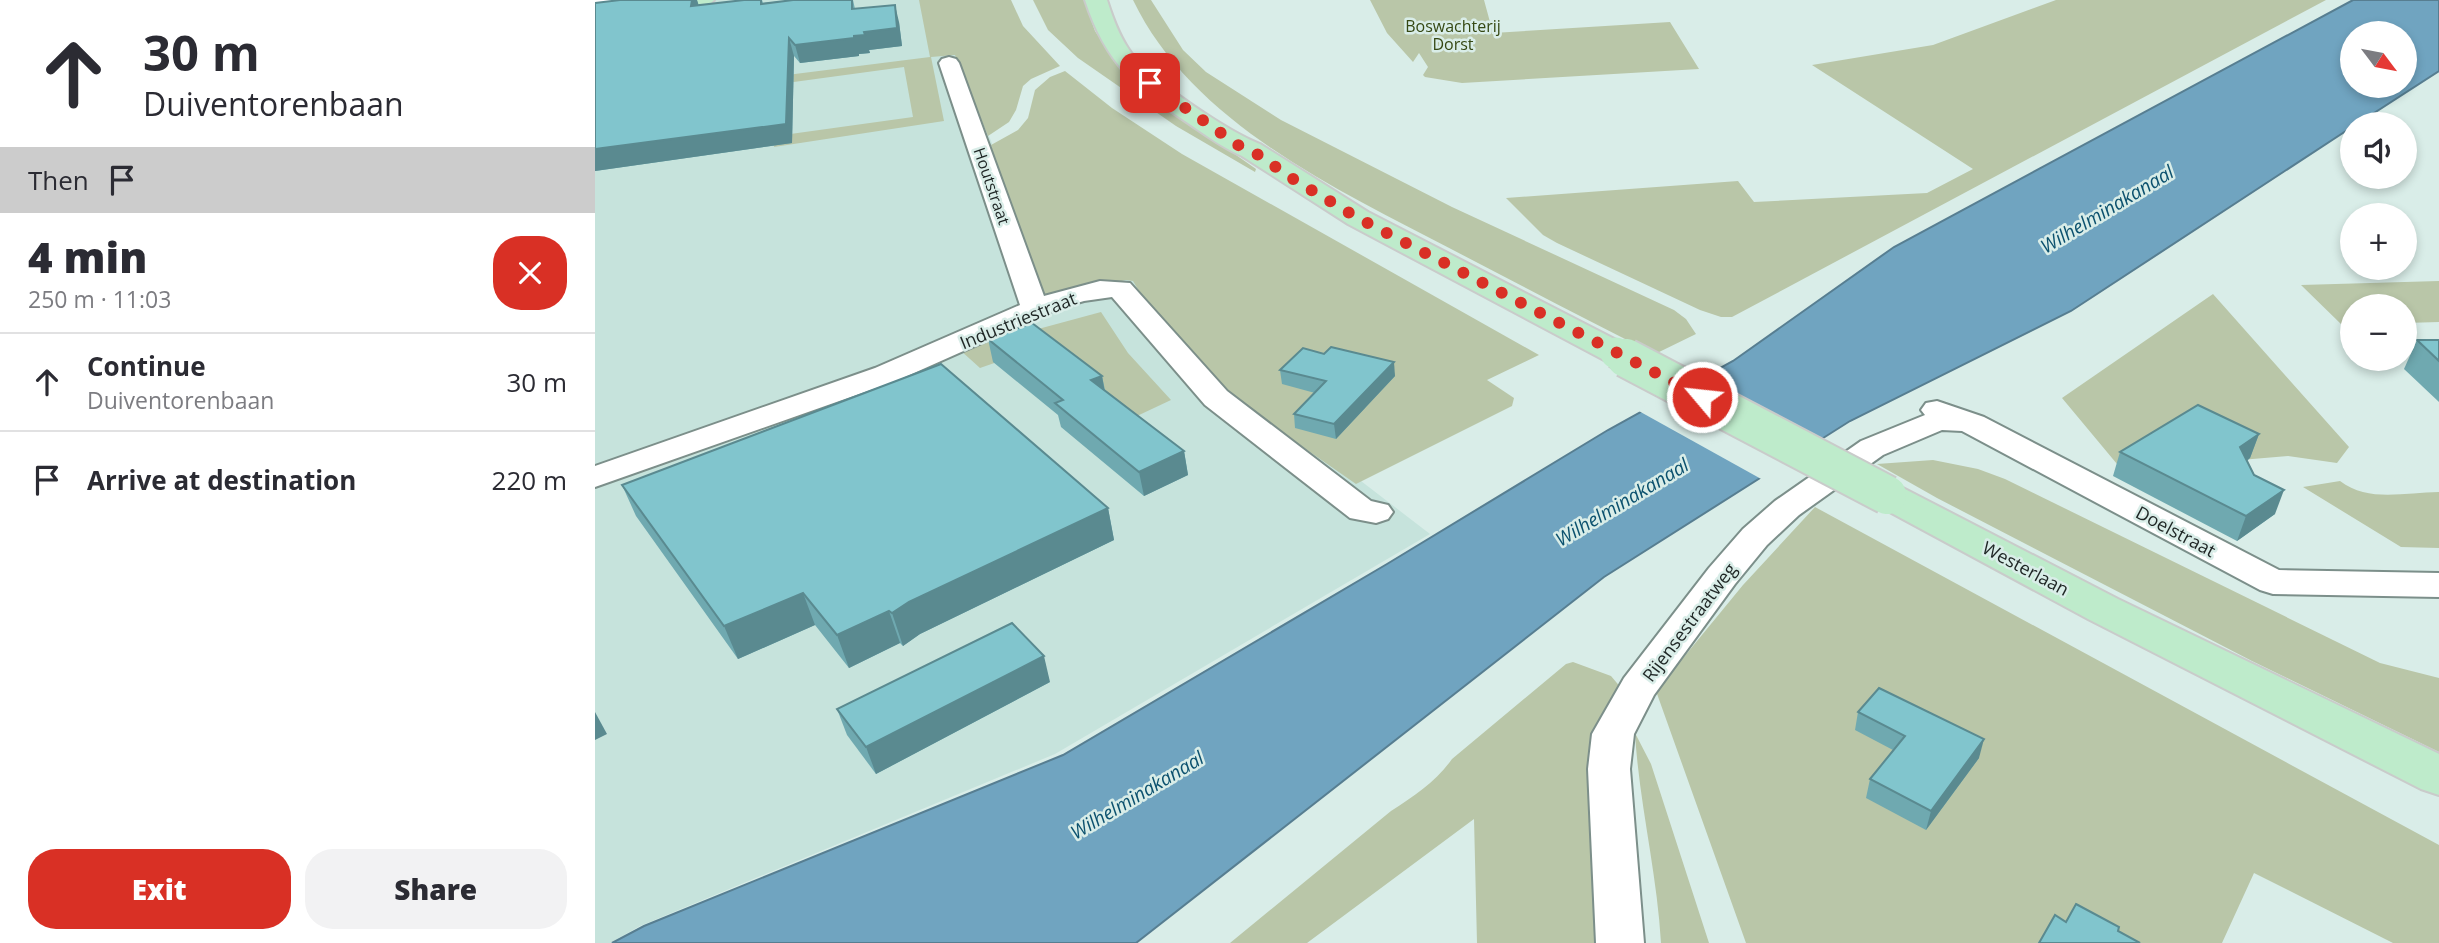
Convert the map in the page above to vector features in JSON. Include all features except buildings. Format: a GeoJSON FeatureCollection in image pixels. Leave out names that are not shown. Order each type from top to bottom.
{"type":"FeatureCollection","features":[{"type":"Feature","properties":{"kind":"main road"},"geometry":{"type":"LineString","coordinates":[[595,12],[703,0]]}},
{"type":"Feature","properties":{"kind":"main road"},"geometry":{"type":"LineString","coordinates":[[1096,0],[1103,24],[1116,48],[1132,68],[1238,145],[1251,150]]}},
{"type":"Feature","properties":{"kind":"main road"},"geometry":{"type":"LineString","coordinates":[[1118,0],[1123,21],[1143,51],[1180,87],[1248,141],[1251,150]]}},
{"type":"Feature","properties":{"kind":"main road","name":"Westerlaan"},"geometry":{"type":"LineString","coordinates":[[1251,150],[1358,218],[2103,609],[2439,776]]}},
{"type":"Feature","properties":{"kind":"street"},"geometry":{"type":"LineString","coordinates":[[595,3],[618,0]]}},
{"type":"Feature","properties":{"kind":"street","name":"Houtstraat"},"geometry":{"type":"LineString","coordinates":[[949,64],[1035,309]]}},
{"type":"Feature","properties":{"kind":"street","name":"Industriestraat"},"geometry":{"type":"LineString","coordinates":[[595,477],[927,358],[1035,309],[1105,287],[1120,289],[1216,398],[1362,511],[1376,512]]}},
{"type":"Feature","properties":{"kind":"street","name":"Doelstraat"},"geometry":{"type":"LineString","coordinates":[[1944,413],[1973,424],[2273,582],[2439,585]]}},
{"type":"Feature","properties":{"kind":"street","name":"Rijensestraatweg"},"geometry":{"type":"LineString","coordinates":[[1620,943],[1609,769],[1613,734],[1639,688],[1722,576],[1755,537],[1787,508],[1872,448],[1937,421],[1944,413]]}},
{"type":"Feature","properties":{"kind":"shaded area"},"geometry":{"type":"Polygon","coordinates":[[[595,0],[935,0],[1051,292],[1146,269],[1318,448],[1430,534],[1055,754],[640,926],[610,943],[595,943],[595,0]]]}},
{"type":"Feature","properties":{"kind":"green space"},"geometry":{"type":"Polygon","coordinates":[[[919,0],[1011,0],[1023,26],[1060,66],[1031,79],[1023,86],[1016,110],[1009,122],[988,136],[955,55],[931,57],[944,121],[774,147],[776,136],[913,117],[904,67],[779,84],[779,76],[930,57],[919,0]]]}},
{"type":"Feature","properties":{"kind":"green space"},"geometry":{"type":"Polygon","coordinates":[[[1033,0],[1084,0],[1095,31],[1108,51],[1209,136],[1256,169],[1255,172],[1176,126],[1078,58],[1048,30],[1033,0]]]}},
{"type":"Feature","properties":{"kind":"green space"},"geometry":{"type":"Polygon","coordinates":[[[1133,0],[1151,0],[1183,50],[1206,72],[1281,120],[1452,207],[1674,310],[1686,319],[1696,334],[1655,354],[1317,177],[1272,149],[1192,83],[1159,44],[1133,0]]]}},
{"type":"Feature","properties":{"kind":"green space","name":"Boswachterij Dorst"},"geometry":{"type":"Polygon","coordinates":[[[1370,0],[1484,0],[1493,33],[1670,22],[1699,69],[1462,83],[1425,77],[1423,75],[1428,67],[1419,53],[1413,62],[1387,33],[1370,0]]]}},
{"type":"Feature","properties":{"kind":"green space"},"geometry":{"type":"Polygon","coordinates":[[[2056,0],[2326,0],[1732,317],[1721,317],[1700,310],[1557,243],[1543,235],[1506,198],[1738,181],[1754,202],[1927,193],[1973,169],[1812,65],[1933,45],[2056,0]]]}},
{"type":"Feature","properties":{"kind":"green space"},"geometry":{"type":"Polygon","coordinates":[[[1065,71],[1112,108],[1182,154],[1539,355],[1487,380],[1514,398],[1512,406],[1356,484],[1241,404],[1205,373],[1146,303],[1133,281],[1126,280],[1043,300],[1000,179],[991,145],[1018,130],[1028,118],[1035,90],[1050,77],[1065,71]]]}},
{"type":"Feature","properties":{"kind":"green space"},"geometry":{"type":"Polygon","coordinates":[[[2439,281],[2439,322],[2417,323],[2417,294],[2340,294],[2340,323],[2301,285],[2439,281]]]}},
{"type":"Feature","properties":{"kind":"green space"},"geometry":{"type":"Polygon","coordinates":[[[2213,294],[2349,447],[2337,463],[2288,456],[2122,470],[2062,398],[2213,294]]]}},
{"type":"Feature","properties":{"kind":"green space"},"geometry":{"type":"Polygon","coordinates":[[[1101,312],[1128,353],[1171,400],[1137,416],[1037,348],[980,368],[960,350],[1101,312]]]}},
{"type":"Feature","properties":{"kind":"green space"},"geometry":{"type":"Polygon","coordinates":[[[1933,460],[1978,469],[2005,479],[2380,663],[2439,678],[2439,752],[2252,661],[1937,498],[1877,464],[1933,460]]]}},
{"type":"Feature","properties":{"kind":"green space"},"geometry":{"type":"Polygon","coordinates":[[[2340,481],[2351,488],[2375,494],[2439,492],[2439,548],[2401,547],[2303,487],[2340,481]]]}},
{"type":"Feature","properties":{"kind":"green space"},"geometry":{"type":"Polygon","coordinates":[[[1815,507],[2439,845],[2439,943],[2393,943],[2254,873],[2222,943],[1746,943],[1656,691],[1743,585],[1815,507]]]}},
{"type":"Feature","properties":{"kind":"green space"},"geometry":{"type":"Polygon","coordinates":[[[1573,662],[1611,676],[1622,689],[1603,943],[1477,943],[1474,819],[1307,943],[1230,943],[1391,811],[1424,788],[1452,759],[1566,664],[1573,662]]]}},
{"type":"Feature","properties":{"kind":"green space"},"geometry":{"type":"Polygon","coordinates":[[[1635,733],[1651,764],[1709,943],[1661,943],[1635,733]]]}},
{"type":"Feature","properties":{"kind":"water","name":"Wilhelminakanaal"},"geometry":{"type":"Polygon","coordinates":[[[2353,0],[2439,0],[2439,71],[2417,85],[2417,21],[2340,21],[2340,98],[2397,98],[2376,112],[2340,112],[2340,135],[2071,311],[1850,421],[1604,577],[1136,943],[612,943],[644,926],[1063,755],[1608,430],[1733,361],[1894,247],[2353,0]]]}},
{"type":"Feature","properties":{"kind":"pier"},"geometry":{"type":"Polygon","coordinates":[[[1700,376],[1826,440],[1763,480],[1637,410],[1700,376]]]}},
{"type":"Feature","properties":{"kind":"route"},"geometry":{"type":"LineString","coordinates":[[1150,83],[1238,145],[1251,150],[1358,218],[1702,397]]}}]}
